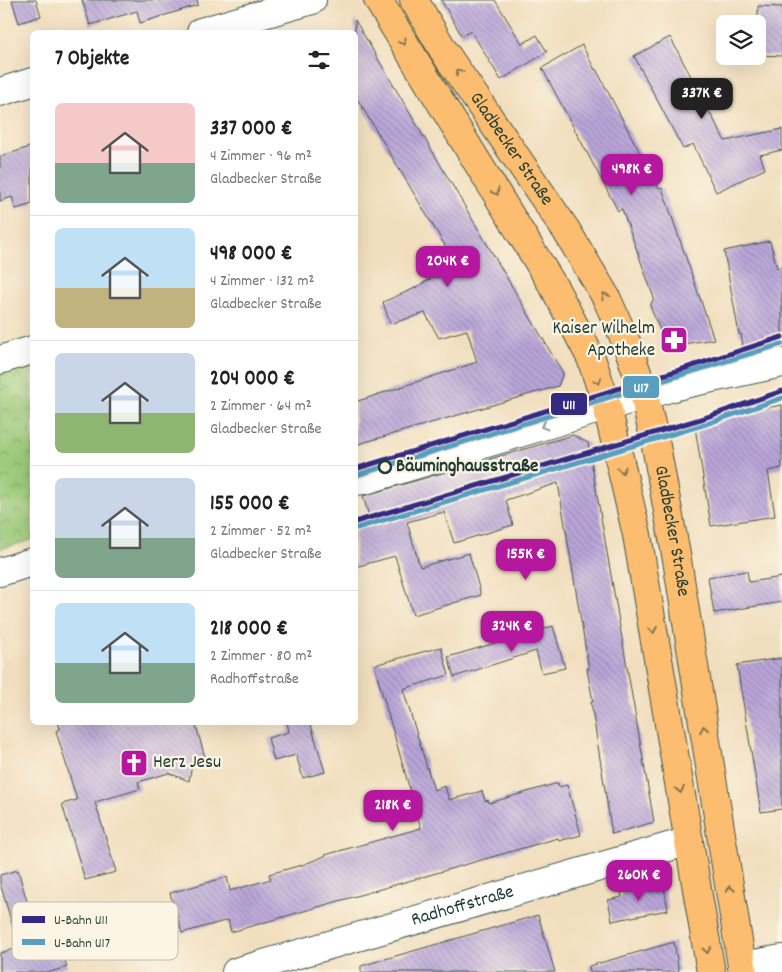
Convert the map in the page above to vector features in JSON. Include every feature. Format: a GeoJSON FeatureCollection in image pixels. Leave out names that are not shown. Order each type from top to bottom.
{"type":"FeatureCollection","features":[{"type":"Feature","properties":{"kind":"main road","name":"Gladbecker Straße"},"geometry":{"type":"LineString","coordinates":[[378,0],[555,289],[588,352],[607,406],[636,535],[711,972]]}},
{"type":"Feature","properties":{"kind":"main road","name":"Gladbecker Straße"},"geometry":{"type":"LineString","coordinates":[[414,0],[445,52],[566,230],[606,297],[627,344],[645,395],[677,560],[743,969]]}},
{"type":"Feature","properties":{"kind":"street"},"geometry":{"type":"LineString","coordinates":[[208,30],[312,0]]}},
{"type":"Feature","properties":{"kind":"street"},"geometry":{"type":"LineString","coordinates":[[0,92],[30,83]]}},
{"type":"Feature","properties":{"kind":"street"},"geometry":{"type":"LineString","coordinates":[[0,360],[30,351]]}},
{"type":"Feature","properties":{"kind":"street"},"geometry":{"type":"LineString","coordinates":[[358,481],[684,384],[782,363]]}},
{"type":"Feature","properties":{"kind":"street"},"geometry":{"type":"LineString","coordinates":[[0,572],[30,563]]}},
{"type":"Feature","properties":{"kind":"street","name":"Radhoffstraße"},"geometry":{"type":"LineString","coordinates":[[236,972],[689,841]]}},
{"type":"Feature","properties":{"kind":"street"},"geometry":{"type":"LineString","coordinates":[[743,969],[782,959]]}},
{"type":"Feature","properties":{"kind":"green space"},"geometry":{"type":"Polygon","coordinates":[[[30,361],[30,541],[0,549],[0,369],[30,361]]]}},
{"type":"Feature","properties":{"kind":"building"},"geometry":{"type":"Polygon","coordinates":[[[12,0],[36,0],[41,16],[19,23],[12,0]]]}},
{"type":"Feature","properties":{"kind":"building"},"geometry":{"type":"Polygon","coordinates":[[[82,0],[197,0],[198,5],[140,23],[137,11],[90,25],[82,0]]]}},
{"type":"Feature","properties":{"kind":"building"},"geometry":{"type":"Polygon","coordinates":[[[441,0],[495,0],[522,44],[537,35],[547,52],[501,80],[471,31],[462,36],[441,0]]]}},
{"type":"Feature","properties":{"kind":"building"},"geometry":{"type":"Polygon","coordinates":[[[758,6],[782,7],[782,56],[766,55],[766,15],[758,15],[758,6]]]}},
{"type":"Feature","properties":{"kind":"building"},"geometry":{"type":"Polygon","coordinates":[[[355,20],[563,373],[558,386],[358,444],[358,401],[477,362],[467,330],[439,338],[425,313],[390,324],[383,302],[413,289],[456,264],[358,100],[358,30],[355,30],[355,20]]]}},
{"type":"Feature","properties":{"kind":"building"},"geometry":{"type":"Polygon","coordinates":[[[670,37],[725,141],[782,129],[782,150],[760,155],[765,169],[716,192],[693,144],[683,149],[634,56],[670,37]]]}},
{"type":"Feature","properties":{"kind":"building"},"geometry":{"type":"Polygon","coordinates":[[[582,45],[659,189],[662,188],[714,339],[677,345],[663,338],[650,306],[654,298],[622,209],[618,211],[542,68],[582,45]]]}},
{"type":"Feature","properties":{"kind":"building"},"geometry":{"type":"Polygon","coordinates":[[[30,147],[30,205],[16,209],[12,197],[0,201],[0,157],[30,147]]]}},
{"type":"Feature","properties":{"kind":"building"},"geometry":{"type":"Polygon","coordinates":[[[770,241],[777,268],[782,267],[782,340],[743,347],[724,251],[770,241]]]}},
{"type":"Feature","properties":{"kind":"building"},"geometry":{"type":"Polygon","coordinates":[[[782,405],[782,468],[768,471],[775,516],[711,526],[694,421],[782,405]]]}},
{"type":"Feature","properties":{"kind":"building"},"geometry":{"type":"Polygon","coordinates":[[[573,435],[588,443],[654,822],[612,834],[591,702],[593,702],[587,669],[589,669],[558,483],[506,500],[513,525],[454,543],[444,512],[407,522],[420,567],[469,553],[481,595],[413,615],[395,556],[358,566],[358,519],[369,516],[363,496],[573,435]]]}},
{"type":"Feature","properties":{"kind":"building"},"geometry":{"type":"Polygon","coordinates":[[[747,571],[749,582],[782,577],[782,602],[714,613],[708,577],[747,571]]]}},
{"type":"Feature","properties":{"kind":"building"},"geometry":{"type":"Polygon","coordinates":[[[553,626],[565,668],[542,673],[536,651],[454,677],[448,657],[553,626]]]}},
{"type":"Feature","properties":{"kind":"building"},"geometry":{"type":"Polygon","coordinates":[[[441,647],[449,675],[403,689],[434,790],[445,786],[449,800],[482,791],[485,801],[488,800],[489,803],[558,783],[559,787],[567,785],[581,835],[559,841],[558,838],[231,932],[228,920],[182,933],[178,920],[178,902],[173,902],[170,893],[227,877],[230,891],[271,879],[269,874],[302,865],[325,855],[421,828],[374,665],[441,647]]]}},
{"type":"Feature","properties":{"kind":"building"},"geometry":{"type":"Polygon","coordinates":[[[782,658],[782,809],[761,812],[737,665],[782,658]]]}},
{"type":"Feature","properties":{"kind":"building","name":"Herz Jesu"},"geometry":{"type":"Polygon","coordinates":[[[59,725],[196,725],[206,761],[192,765],[189,781],[169,773],[138,782],[140,789],[95,802],[116,872],[85,880],[62,804],[77,800],[56,731],[60,729],[59,725]]]}},
{"type":"Feature","properties":{"kind":"building"},"geometry":{"type":"Polygon","coordinates":[[[288,725],[311,725],[325,772],[303,778],[296,755],[274,761],[268,738],[289,732],[288,725]]]}},
{"type":"Feature","properties":{"kind":"building"},"geometry":{"type":"Polygon","coordinates":[[[18,870],[27,902],[12,902],[12,924],[0,883],[0,875],[18,870]]]}},
{"type":"Feature","properties":{"kind":"building"},"geometry":{"type":"Polygon","coordinates":[[[663,882],[668,910],[612,921],[608,900],[622,897],[621,892],[629,891],[629,888],[663,882]]]}},
{"type":"Feature","properties":{"kind":"building"},"geometry":{"type":"Polygon","coordinates":[[[538,915],[555,972],[361,972],[361,966],[538,915]]]}},
{"type":"Feature","properties":{"kind":"building"},"geometry":{"type":"Polygon","coordinates":[[[674,942],[679,972],[590,972],[589,966],[674,942]]]}},
{"type":"Feature","properties":{"kind":"building"},"geometry":{"type":"Polygon","coordinates":[[[12,950],[12,960],[65,960],[67,967],[50,972],[0,972],[0,953],[12,950]]]}},
{"type":"Feature","properties":{"kind":"metro line","name":"U11"},"geometry":{"type":"LineString","coordinates":[[358,468],[782,337]]}},
{"type":"Feature","properties":{"kind":"metro line","name":"U17"},"geometry":{"type":"LineString","coordinates":[[358,475],[782,344]]}},
{"type":"Feature","properties":{"kind":"metro line","name":"U11"},"geometry":{"type":"LineString","coordinates":[[358,521],[704,418],[782,391]]}},
{"type":"Feature","properties":{"kind":"metro line","name":"U17"},"geometry":{"type":"LineString","coordinates":[[358,528],[706,424],[782,398]]}},
{"type":"Feature","properties":{"kind":"place","name":"Kaiser Wilhelm Apotheke"},"geometry":{"type":"Point","coordinates":[674,340]}},
{"type":"Feature","properties":{"kind":"place","name":"Bäuminghausstraße"},"geometry":{"type":"Point","coordinates":[385,467]}},
{"type":"Feature","properties":{"kind":"place","name":"Herz Jesu"},"geometry":{"type":"Point","coordinates":[134,763]}}]}
